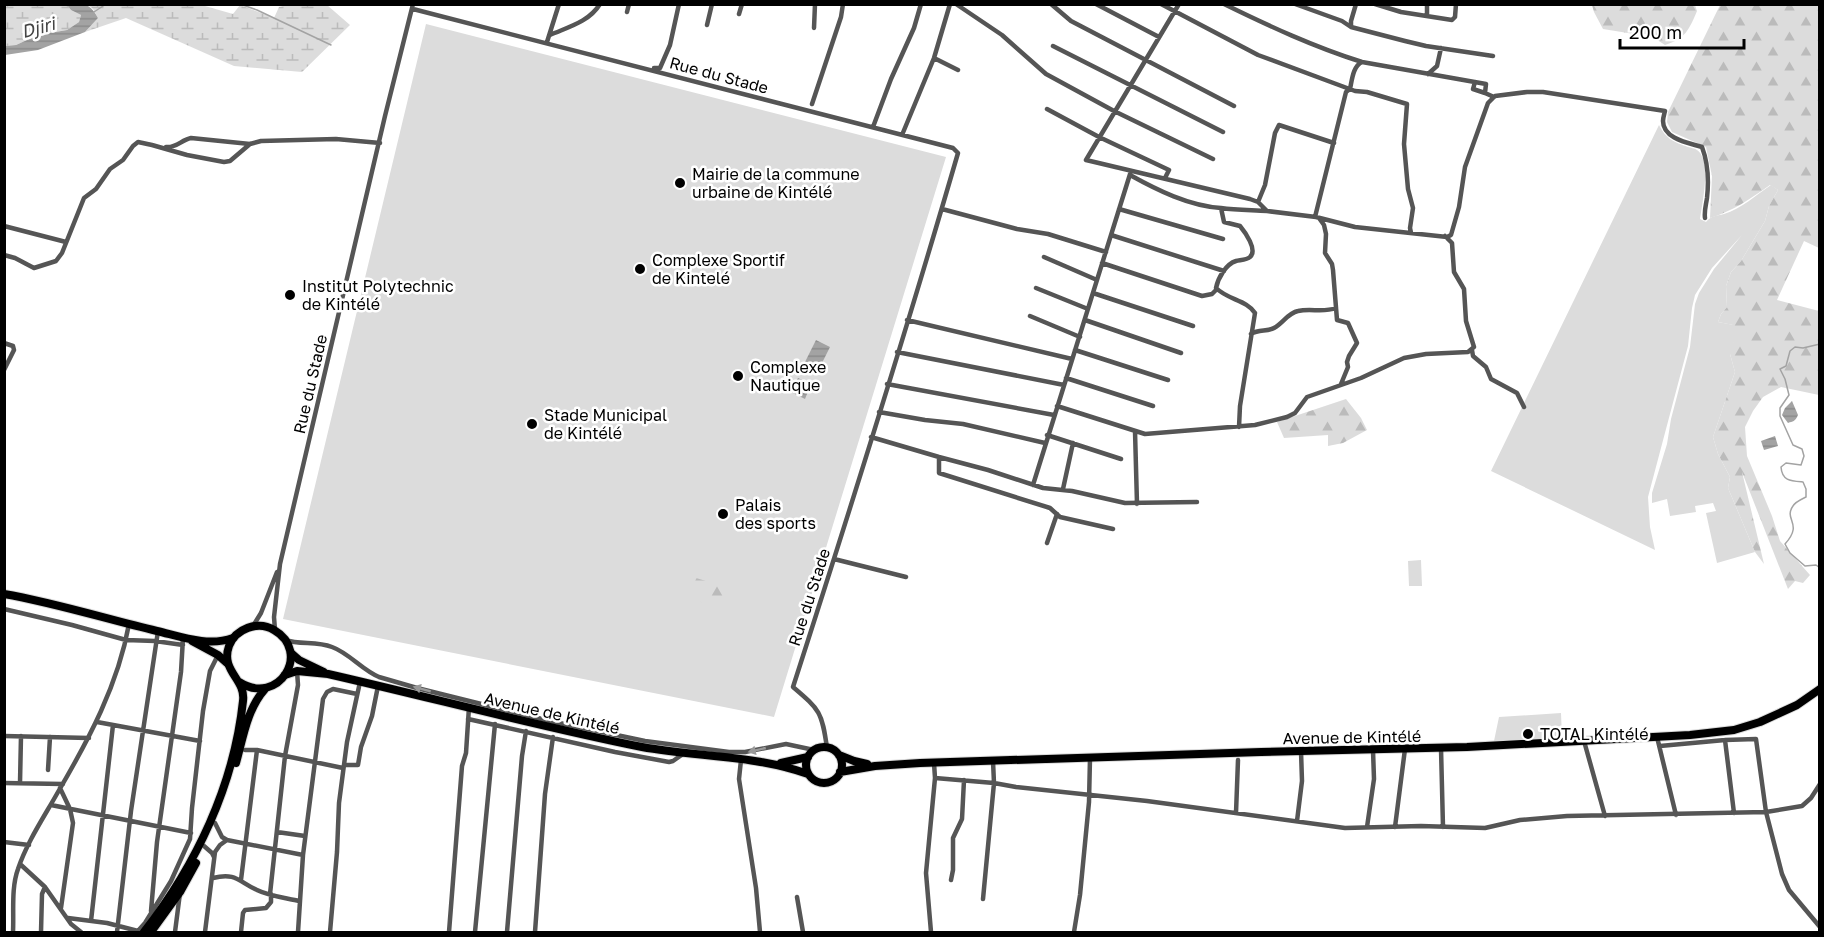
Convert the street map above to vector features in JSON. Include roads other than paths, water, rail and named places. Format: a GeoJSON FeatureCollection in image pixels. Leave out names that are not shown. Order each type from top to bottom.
{"type":"FeatureCollection","features":[{"type":"Feature","properties":{"kind":"main road"},"geometry":{"type":"LineString","coordinates":[[4,594],[158,631],[185,641],[218,655],[227,663],[239,682],[244,696],[240,723],[220,799],[188,867],[164,906],[140,932]]}},
{"type":"Feature","properties":{"kind":"main road"},"geometry":{"type":"LineString","coordinates":[[227,663],[229,646],[233,638],[239,632],[253,626],[275,630],[285,640],[291,653],[291,661],[285,675],[273,686],[252,688],[239,682]]}},
{"type":"Feature","properties":{"kind":"main road"},"geometry":{"type":"LineString","coordinates":[[185,641],[220,642],[233,638]]}},
{"type":"Feature","properties":{"kind":"main road","name":"Avenue de Kintélé"},"geometry":{"type":"LineString","coordinates":[[291,653],[299,660],[328,674]]}},
{"type":"Feature","properties":{"kind":"main road","name":"Avenue de Kintélé"},"geometry":{"type":"LineString","coordinates":[[285,675],[297,671],[328,674],[646,748],[773,763],[793,762],[808,757]]}},
{"type":"Feature","properties":{"kind":"main road"},"geometry":{"type":"LineString","coordinates":[[151,933],[180,892],[215,823],[232,775],[246,724],[257,699],[265,688]]}},
{"type":"Feature","properties":{"kind":"main road","name":"Avenue de Kintélé"},"geometry":{"type":"LineString","coordinates":[[773,763],[808,774],[818,782],[825,783],[837,778],[840,772],[875,765],[1442,748],[1690,735],[1743,728],[1783,713],[1820,690]]}},
{"type":"Feature","properties":{"kind":"main road"},"geometry":{"type":"LineString","coordinates":[[808,774],[806,768],[808,757],[814,750],[827,748]]}},
{"type":"Feature","properties":{"kind":"main road","name":"Avenue de Kintélé"},"geometry":{"type":"LineString","coordinates":[[827,748],[854,761],[875,765]]}},
{"type":"Feature","properties":{"kind":"main road"},"geometry":{"type":"LineString","coordinates":[[838,755],[842,766],[840,772]]}},
{"type":"Feature","properties":{"kind":"street"},"geometry":{"type":"LineString","coordinates":[[547,42],[559,4]]}},
{"type":"Feature","properties":{"kind":"street"},"geometry":{"type":"LineString","coordinates":[[550,35],[583,21],[591,16],[600,4]]}},
{"type":"Feature","properties":{"kind":"street"},"geometry":{"type":"LineString","coordinates":[[627,12],[629,4]]}},
{"type":"Feature","properties":{"kind":"street"},"geometry":{"type":"LineString","coordinates":[[651,69],[660,68],[670,45],[679,4]]}},
{"type":"Feature","properties":{"kind":"street"},"geometry":{"type":"LineString","coordinates":[[707,25],[712,4]]}},
{"type":"Feature","properties":{"kind":"street"},"geometry":{"type":"LineString","coordinates":[[739,14],[742,4]]}},
{"type":"Feature","properties":{"kind":"street"},"geometry":{"type":"LineString","coordinates":[[814,28],[815,4]]}},
{"type":"Feature","properties":{"kind":"street"},"geometry":{"type":"LineString","coordinates":[[812,104],[841,17],[843,4]]}},
{"type":"Feature","properties":{"kind":"street"},"geometry":{"type":"LineString","coordinates":[[873,127],[914,28],[921,4]]}},
{"type":"Feature","properties":{"kind":"street"},"geometry":{"type":"LineString","coordinates":[[902,135],[934,58],[950,4]]}},
{"type":"Feature","properties":{"kind":"street"},"geometry":{"type":"LineString","coordinates":[[956,4],[1002,36],[1046,74],[1114,111],[1213,159]]}},
{"type":"Feature","properties":{"kind":"street"},"geometry":{"type":"LineString","coordinates":[[1051,4],[1071,21],[1234,106]]}},
{"type":"Feature","properties":{"kind":"street"},"geometry":{"type":"LineString","coordinates":[[1096,4],[1159,37]]}},
{"type":"Feature","properties":{"kind":"street"},"geometry":{"type":"LineString","coordinates":[[1161,4],[1258,55],[1347,90],[1367,92],[1407,104],[1404,144],[1408,189],[1413,208],[1411,233]]}},
{"type":"Feature","properties":{"kind":"street"},"geometry":{"type":"LineString","coordinates":[[1179,4],[1086,160],[1130,173],[1165,178],[1258,202],[1267,211]]}},
{"type":"Feature","properties":{"kind":"street"},"geometry":{"type":"LineString","coordinates":[[1224,4],[1300,40],[1362,62],[1486,84],[1485,93]]}},
{"type":"Feature","properties":{"kind":"street"},"geometry":{"type":"LineString","coordinates":[[1295,4],[1342,21],[1351,27],[1426,46],[1493,56]]}},
{"type":"Feature","properties":{"kind":"street"},"geometry":{"type":"LineString","coordinates":[[1351,27],[1356,4]]}},
{"type":"Feature","properties":{"kind":"street"},"geometry":{"type":"LineString","coordinates":[[1375,4],[1401,12],[1452,21],[1455,17],[1456,4]]}},
{"type":"Feature","properties":{"kind":"street"},"geometry":{"type":"LineString","coordinates":[[1427,4],[1427,16]]}},
{"type":"Feature","properties":{"kind":"street","name":"Rue du Stade"},"geometry":{"type":"LineString","coordinates":[[275,630],[274,617],[280,564],[387,107],[413,7],[953,148],[957,151],[942,209],[793,687],[814,705],[820,714],[824,724],[827,748]]}},
{"type":"Feature","properties":{"kind":"street"},"geometry":{"type":"LineString","coordinates":[[1053,45],[1129,86],[1223,132]]}},
{"type":"Feature","properties":{"kind":"street"},"geometry":{"type":"LineString","coordinates":[[1428,74],[1437,66],[1441,48]]}},
{"type":"Feature","properties":{"kind":"street"},"geometry":{"type":"LineString","coordinates":[[934,58],[958,70]]}},
{"type":"Feature","properties":{"kind":"street"},"geometry":{"type":"LineString","coordinates":[[1341,384],[1348,367],[1349,356],[1357,343],[1348,323],[1337,320],[1332,264],[1325,253],[1324,225],[1317,217],[1319,198],[1347,90],[1355,68],[1362,62]]}},
{"type":"Feature","properties":{"kind":"street"},"geometry":{"type":"LineString","coordinates":[[1474,82],[1473,89],[1494,97],[1543,92],[1665,111],[1663,122],[1670,134],[1702,147],[1708,173],[1705,218]]}},
{"type":"Feature","properties":{"kind":"street"},"geometry":{"type":"LineString","coordinates":[[1130,173],[1152,188],[1194,203],[1221,208],[1317,217],[1356,228],[1451,235],[1456,222],[1465,167],[1484,110],[1494,97]]}},
{"type":"Feature","properties":{"kind":"street"},"geometry":{"type":"LineString","coordinates":[[1047,109],[1169,170],[1165,178]]}},
{"type":"Feature","properties":{"kind":"street"},"geometry":{"type":"LineString","coordinates":[[1258,202],[1279,125],[1334,144]]}},
{"type":"Feature","properties":{"kind":"street"},"geometry":{"type":"LineString","coordinates":[[160,147],[176,146],[185,139],[191,138],[250,144],[261,141],[336,139],[380,143]]}},
{"type":"Feature","properties":{"kind":"street"},"geometry":{"type":"LineString","coordinates":[[4,255],[34,268],[56,261],[66,243],[84,198],[96,189],[110,170],[123,160],[138,142],[224,162],[230,161],[250,144]]}},
{"type":"Feature","properties":{"kind":"street"},"geometry":{"type":"LineString","coordinates":[[1033,485],[1130,173]]}},
{"type":"Feature","properties":{"kind":"street"},"geometry":{"type":"LineString","coordinates":[[1102,264],[1202,296],[1212,294],[1217,289],[1217,284],[1224,272],[1234,262],[1252,256],[1253,250],[1240,226],[1224,222],[1221,208]]}},
{"type":"Feature","properties":{"kind":"street"},"geometry":{"type":"LineString","coordinates":[[942,209],[1017,229],[1048,234],[1106,252]]}},
{"type":"Feature","properties":{"kind":"street"},"geometry":{"type":"LineString","coordinates":[[1119,209],[1223,239]]}},
{"type":"Feature","properties":{"kind":"street"},"geometry":{"type":"LineString","coordinates":[[4,226],[66,243]]}},
{"type":"Feature","properties":{"kind":"street"},"geometry":{"type":"LineString","coordinates":[[1111,235],[1224,272]]}},
{"type":"Feature","properties":{"kind":"street"},"geometry":{"type":"LineString","coordinates":[[1445,236],[1452,243],[1454,272],[1464,289],[1464,308],[1474,347],[1473,356],[1486,367],[1491,379],[1517,393],[1524,407]]}},
{"type":"Feature","properties":{"kind":"street"},"geometry":{"type":"LineString","coordinates":[[1044,257],[1097,280]]}},
{"type":"Feature","properties":{"kind":"street"},"geometry":{"type":"LineString","coordinates":[[1036,288],[1088,309]]}},
{"type":"Feature","properties":{"kind":"street"},"geometry":{"type":"LineString","coordinates":[[1217,289],[1225,296],[1252,308],[1255,313],[1240,406],[1239,427]]}},
{"type":"Feature","properties":{"kind":"street"},"geometry":{"type":"LineString","coordinates":[[1093,293],[1193,326]]}},
{"type":"Feature","properties":{"kind":"street"},"geometry":{"type":"LineString","coordinates":[[1251,334],[1273,329],[1293,312],[1327,311],[1336,308]]}},
{"type":"Feature","properties":{"kind":"street"},"geometry":{"type":"LineString","coordinates":[[1030,316],[1080,337]]}},
{"type":"Feature","properties":{"kind":"street"},"geometry":{"type":"LineString","coordinates":[[1254,319],[1262,330]]}},
{"type":"Feature","properties":{"kind":"street"},"geometry":{"type":"LineString","coordinates":[[907,320],[1072,359]]}},
{"type":"Feature","properties":{"kind":"street"},"geometry":{"type":"LineString","coordinates":[[1085,320],[1181,353]]}},
{"type":"Feature","properties":{"kind":"street"},"geometry":{"type":"LineString","coordinates":[[4,343],[14,348],[4,370]]}},
{"type":"Feature","properties":{"kind":"street"},"geometry":{"type":"LineString","coordinates":[[1075,350],[1168,380]]}},
{"type":"Feature","properties":{"kind":"street"},"geometry":{"type":"LineString","coordinates":[[1057,406],[1145,434],[1255,425],[1287,417],[1295,413],[1306,397],[1361,378],[1404,358],[1472,350]]}},
{"type":"Feature","properties":{"kind":"street"},"geometry":{"type":"LineString","coordinates":[[897,352],[1064,386]]}},
{"type":"Feature","properties":{"kind":"street"},"geometry":{"type":"LineString","coordinates":[[1066,378],[1153,406]]}},
{"type":"Feature","properties":{"kind":"street"},"geometry":{"type":"LineString","coordinates":[[887,384],[1054,414]]}},
{"type":"Feature","properties":{"kind":"street"},"geometry":{"type":"LineString","coordinates":[[879,412],[963,424],[1045,443]]}},
{"type":"Feature","properties":{"kind":"street"},"geometry":{"type":"LineString","coordinates":[[1135,431],[1137,504]]}},
{"type":"Feature","properties":{"kind":"street"},"geometry":{"type":"LineString","coordinates":[[1047,435],[1121,459]]}},
{"type":"Feature","properties":{"kind":"street"},"geometry":{"type":"LineString","coordinates":[[871,437],[988,470],[1043,489],[1063,489],[1125,503],[1197,502]]}},
{"type":"Feature","properties":{"kind":"street"},"geometry":{"type":"LineString","coordinates":[[1063,489],[1073,443]]}},
{"type":"Feature","properties":{"kind":"street"},"geometry":{"type":"LineString","coordinates":[[939,458],[939,473],[1050,508],[1064,518],[1113,530]]}},
{"type":"Feature","properties":{"kind":"street"},"geometry":{"type":"LineString","coordinates":[[1047,543],[1057,514]]}},
{"type":"Feature","properties":{"kind":"street"},"geometry":{"type":"LineString","coordinates":[[834,559],[906,577]]}},
{"type":"Feature","properties":{"kind":"street","name":"Rue du Stade"},"geometry":{"type":"LineString","coordinates":[[253,626],[265,604],[280,564]]}},
{"type":"Feature","properties":{"kind":"street"},"geometry":{"type":"LineString","coordinates":[[4,609],[126,640],[185,641],[159,827],[151,913]]}},
{"type":"Feature","properties":{"kind":"street"},"geometry":{"type":"LineString","coordinates":[[13,933],[15,883],[20,864],[28,845],[97,722],[126,640],[129,624]]}},
{"type":"Feature","properties":{"kind":"street"},"geometry":{"type":"LineString","coordinates":[[117,933],[142,730],[158,631]]}},
{"type":"Feature","properties":{"kind":"street"},"geometry":{"type":"LineString","coordinates":[[285,640],[331,646],[379,677],[594,731],[718,751],[745,752],[786,744],[814,750]]}},
{"type":"Feature","properties":{"kind":"street"},"geometry":{"type":"LineString","coordinates":[[68,918],[140,932],[176,873],[191,833],[192,808],[210,673],[218,655]]}},
{"type":"Feature","properties":{"kind":"street"},"geometry":{"type":"LineString","coordinates":[[241,933],[245,910],[266,908],[271,902],[285,756],[298,685],[297,671]]}},
{"type":"Feature","properties":{"kind":"street"},"geometry":{"type":"LineString","coordinates":[[330,933],[339,803],[360,682]]}},
{"type":"Feature","properties":{"kind":"street"},"geometry":{"type":"LineString","coordinates":[[245,750],[258,750],[314,763],[358,765],[378,686]]}},
{"type":"Feature","properties":{"kind":"street"},"geometry":{"type":"LineString","coordinates":[[298,933],[305,836],[325,696],[333,689],[357,694]]}},
{"type":"Feature","properties":{"kind":"street"},"geometry":{"type":"LineString","coordinates":[[449,933],[469,707]]}},
{"type":"Feature","properties":{"kind":"street"},"geometry":{"type":"LineString","coordinates":[[468,719],[669,762],[684,753]]}},
{"type":"Feature","properties":{"kind":"street"},"geometry":{"type":"LineString","coordinates":[[97,722],[200,741]]}},
{"type":"Feature","properties":{"kind":"street"},"geometry":{"type":"LineString","coordinates":[[475,933],[495,724]]}},
{"type":"Feature","properties":{"kind":"street"},"geometry":{"type":"LineString","coordinates":[[91,921],[113,725]]}},
{"type":"Feature","properties":{"kind":"street"},"geometry":{"type":"LineString","coordinates":[[507,933],[526,731]]}},
{"type":"Feature","properties":{"kind":"street"},"geometry":{"type":"LineString","coordinates":[[4,736],[89,738]]}},
{"type":"Feature","properties":{"kind":"street"},"geometry":{"type":"LineString","coordinates":[[20,783],[21,736]]}},
{"type":"Feature","properties":{"kind":"street"},"geometry":{"type":"LineString","coordinates":[[48,770],[50,737]]}},
{"type":"Feature","properties":{"kind":"street"},"geometry":{"type":"LineString","coordinates":[[535,933],[545,794],[553,737]]}},
{"type":"Feature","properties":{"kind":"street"},"geometry":{"type":"LineString","coordinates":[[1657,737],[1676,815]]}},
{"type":"Feature","properties":{"kind":"street"},"geometry":{"type":"LineString","coordinates":[[1660,746],[1756,739],[1766,812],[1785,883],[1820,927]]}},
{"type":"Feature","properties":{"kind":"street"},"geometry":{"type":"LineString","coordinates":[[1725,740],[1734,813]]}},
{"type":"Feature","properties":{"kind":"street"},"geometry":{"type":"LineString","coordinates":[[1584,741],[1605,816]]}},
{"type":"Feature","properties":{"kind":"street"},"geometry":{"type":"LineString","coordinates":[[1442,748],[1443,827]]}},
{"type":"Feature","properties":{"kind":"street"},"geometry":{"type":"LineString","coordinates":[[1395,827],[1405,749]]}},
{"type":"Feature","properties":{"kind":"street"},"geometry":{"type":"LineString","coordinates":[[241,880],[258,750]]}},
{"type":"Feature","properties":{"kind":"street"},"geometry":{"type":"LineString","coordinates":[[1368,827],[1374,779],[1373,750]]}},
{"type":"Feature","properties":{"kind":"street"},"geometry":{"type":"LineString","coordinates":[[1297,821],[1302,782],[1301,752]]}},
{"type":"Feature","properties":{"kind":"street"},"geometry":{"type":"LineString","coordinates":[[1074,933],[1080,895],[1090,758]]}},
{"type":"Feature","properties":{"kind":"street"},"geometry":{"type":"LineString","coordinates":[[741,760],[739,779],[756,888],[760,933]]}},
{"type":"Feature","properties":{"kind":"street"},"geometry":{"type":"LineString","coordinates":[[1236,813],[1238,760]]}},
{"type":"Feature","properties":{"kind":"street"},"geometry":{"type":"LineString","coordinates":[[983,899],[994,783],[993,761]]}},
{"type":"Feature","properties":{"kind":"street"},"geometry":{"type":"LineString","coordinates":[[931,933],[926,873],[935,778],[934,763]]}},
{"type":"Feature","properties":{"kind":"street"},"geometry":{"type":"LineString","coordinates":[[935,778],[994,783],[1345,828],[1485,828],[1520,819],[1567,816],[1766,812],[1802,806],[1812,798],[1820,784]]}},
{"type":"Feature","properties":{"kind":"street"},"geometry":{"type":"LineString","coordinates":[[951,880],[953,838],[962,819],[964,780]]}},
{"type":"Feature","properties":{"kind":"street"},"geometry":{"type":"LineString","coordinates":[[4,783],[62,786]]}},
{"type":"Feature","properties":{"kind":"street"},"geometry":{"type":"LineString","coordinates":[[61,908],[73,823],[62,786]]}},
{"type":"Feature","properties":{"kind":"street"},"geometry":{"type":"LineString","coordinates":[[51,805],[191,833]]}},
{"type":"Feature","properties":{"kind":"street"},"geometry":{"type":"LineString","coordinates":[[215,823],[222,837],[227,840],[303,855]]}},
{"type":"Feature","properties":{"kind":"street"},"geometry":{"type":"LineString","coordinates":[[277,832],[305,836]]}},
{"type":"Feature","properties":{"kind":"street"},"geometry":{"type":"LineString","coordinates":[[206,933],[214,857],[220,844],[227,840]]}},
{"type":"Feature","properties":{"kind":"street"},"geometry":{"type":"LineString","coordinates":[[4,842],[28,845]]}},
{"type":"Feature","properties":{"kind":"street"},"geometry":{"type":"LineString","coordinates":[[204,846],[214,857]]}},
{"type":"Feature","properties":{"kind":"street"},"geometry":{"type":"LineString","coordinates":[[20,864],[45,887],[71,924],[81,933]]}},
{"type":"Feature","properties":{"kind":"street"},"geometry":{"type":"LineString","coordinates":[[213,878],[225,876],[241,880],[256,890],[299,901]]}},
{"type":"Feature","properties":{"kind":"street"},"geometry":{"type":"LineString","coordinates":[[41,933],[42,894],[45,887]]}},
{"type":"Feature","properties":{"kind":"street"},"geometry":{"type":"LineString","coordinates":[[175,933],[180,892]]}},
{"type":"Feature","properties":{"kind":"street"},"geometry":{"type":"LineString","coordinates":[[797,897],[804,933]]}},
{"type":"Feature","properties":{"kind":"street"},"geometry":{"type":"LineString","coordinates":[[71,924],[71,933]]}},
{"type":"Feature","properties":{"kind":"waterway"},"geometry":{"type":"LineString","coordinates":[[94,12],[106,4]]}},
{"type":"Feature","properties":{"kind":"waterway"},"geometry":{"type":"LineString","coordinates":[[240,4],[331,45]]}},
{"type":"Feature","properties":{"kind":"waterway"},"geometry":{"type":"LineString","coordinates":[[1820,344],[1803,348],[1795,347],[1790,351],[1786,366],[1780,369],[1789,395],[1780,408],[1780,416],[1793,445],[1802,449],[1804,456],[1801,465],[1786,463],[1781,467],[1782,472],[1785,478],[1803,482],[1806,489],[1806,497],[1795,503],[1791,511],[1793,531],[1785,544],[1790,553],[1805,566],[1816,565],[1820,568]]}},
{"type":"Feature","properties":{"kind":"place","name":"Mairie de la commune urbaine de Kintélé"},"geometry":{"type":"Point","coordinates":[680,183]}},
{"type":"Feature","properties":{"kind":"place","name":"Complexe Sportif de Kintelé"},"geometry":{"type":"Point","coordinates":[640,269]}},
{"type":"Feature","properties":{"kind":"place","name":"Institut Polytechnic de Kintélé"},"geometry":{"type":"Point","coordinates":[290,295]}},
{"type":"Feature","properties":{"kind":"place","name":"Complexe Nautique"},"geometry":{"type":"Point","coordinates":[738,376]}},
{"type":"Feature","properties":{"kind":"place","name":"Stade Municipal de Kintélé"},"geometry":{"type":"Point","coordinates":[532,424]}},
{"type":"Feature","properties":{"kind":"place","name":"Palais des sports"},"geometry":{"type":"Point","coordinates":[723,514]}},
{"type":"Feature","properties":{"kind":"place","name":"TOTAL Kintélé"},"geometry":{"type":"Point","coordinates":[1528,734]}},
{"type":"Feature","properties":{"kind":"water label","name":"Djiri"},"geometry":{"type":"Point","coordinates":[38,27]}}]}
